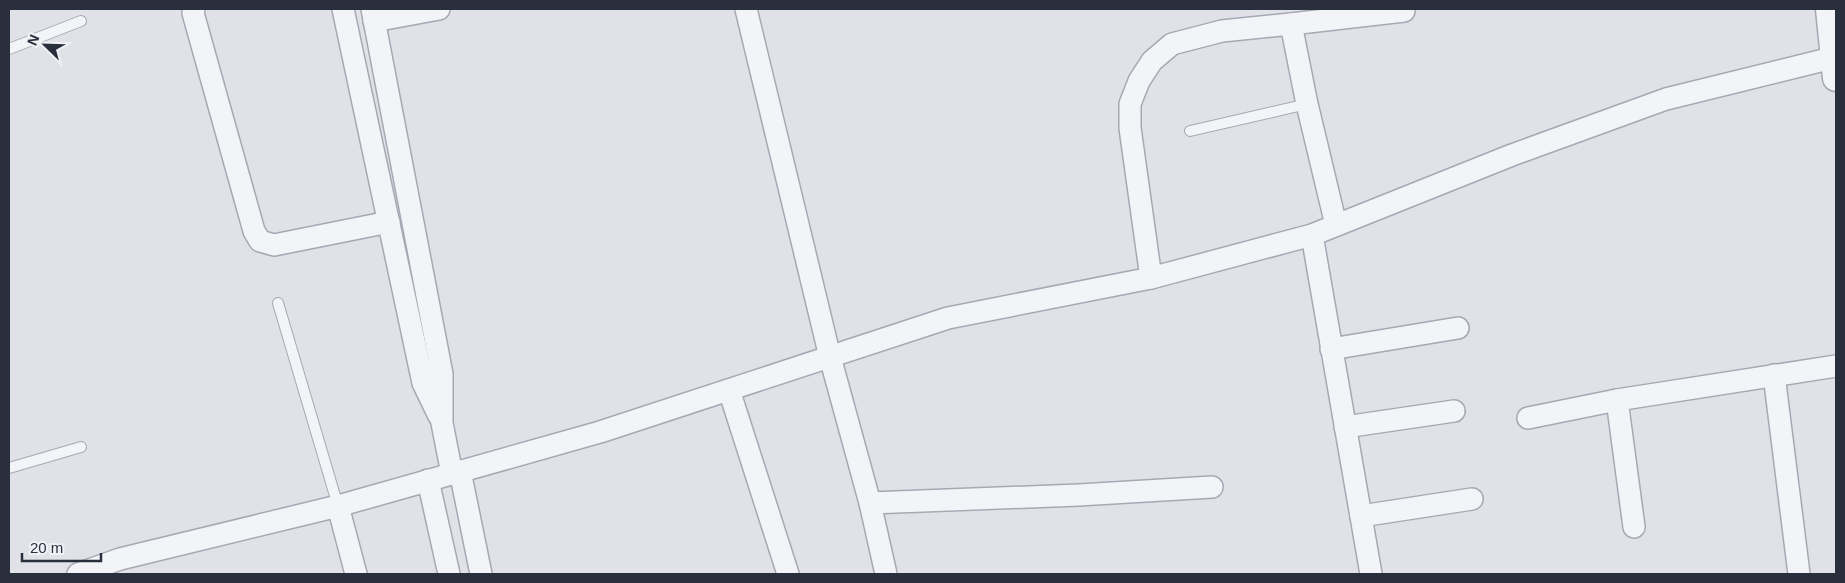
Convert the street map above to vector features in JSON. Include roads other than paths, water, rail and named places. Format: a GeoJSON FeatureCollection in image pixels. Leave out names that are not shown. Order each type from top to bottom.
{"type":"FeatureCollection","features":[{"type":"Feature","properties":{"kind":"street"},"geometry":{"type":"LineString","coordinates":[[194,9],[193,13],[254,231],[260,242],[274,245],[389,222]]}},
{"type":"Feature","properties":{"kind":"street"},"geometry":{"type":"LineString","coordinates":[[342,9],[423,383],[442,423],[481,574]]}},
{"type":"Feature","properties":{"kind":"street"},"geometry":{"type":"LineString","coordinates":[[438,9],[373,15],[442,374],[442,423]]}},
{"type":"Feature","properties":{"kind":"street"},"geometry":{"type":"LineString","coordinates":[[746,9],[830,357],[870,503],[886,574]]}},
{"type":"Feature","properties":{"kind":"street"},"geometry":{"type":"LineString","coordinates":[[80,574],[120,559],[338,506],[600,432],[948,318],[1151,278],[1312,235],[1512,155],[1666,99],[1835,64],[1829,9]]}},
{"type":"Feature","properties":{"kind":"street"},"geometry":{"type":"LineString","coordinates":[[1151,278],[1130,128],[1130,104],[1139,81],[1152,61],[1172,44],[1222,31],[1404,11]]}},
{"type":"Feature","properties":{"kind":"street"},"geometry":{"type":"LineString","coordinates":[[1291,24],[1307,104],[1336,225]]}},
{"type":"Feature","properties":{"kind":"street"},"geometry":{"type":"LineString","coordinates":[[1312,235],[1371,574]]}},
{"type":"Feature","properties":{"kind":"street"},"geometry":{"type":"LineString","coordinates":[[1332,349],[1458,328]]}},
{"type":"Feature","properties":{"kind":"street"},"geometry":{"type":"LineString","coordinates":[[1528,418],[1617,400],[1836,366]]}},
{"type":"Feature","properties":{"kind":"street"},"geometry":{"type":"LineString","coordinates":[[1774,376],[1799,574]]}},
{"type":"Feature","properties":{"kind":"street"},"geometry":{"type":"LineString","coordinates":[[729,390],[788,574]]}},
{"type":"Feature","properties":{"kind":"street"},"geometry":{"type":"LineString","coordinates":[[1617,400],[1634,527]]}},
{"type":"Feature","properties":{"kind":"street"},"geometry":{"type":"LineString","coordinates":[[1345,427],[1454,411]]}},
{"type":"Feature","properties":{"kind":"street"},"geometry":{"type":"LineString","coordinates":[[428,480],[450,574]]}},
{"type":"Feature","properties":{"kind":"street"},"geometry":{"type":"LineString","coordinates":[[870,503],[1079,495],[1212,487]]}},
{"type":"Feature","properties":{"kind":"street"},"geometry":{"type":"LineString","coordinates":[[1361,516],[1472,499]]}},
{"type":"Feature","properties":{"kind":"street"},"geometry":{"type":"LineString","coordinates":[[338,506],[356,574]]}},
{"type":"Feature","properties":{"kind":"lane"},"geometry":{"type":"LineString","coordinates":[[9,49],[81,21]]}},
{"type":"Feature","properties":{"kind":"lane"},"geometry":{"type":"LineString","coordinates":[[1190,131],[1307,104]]}},
{"type":"Feature","properties":{"kind":"lane"},"geometry":{"type":"LineString","coordinates":[[278,303],[338,506]]}},
{"type":"Feature","properties":{"kind":"lane"},"geometry":{"type":"LineString","coordinates":[[9,468],[81,447]]}}]}
